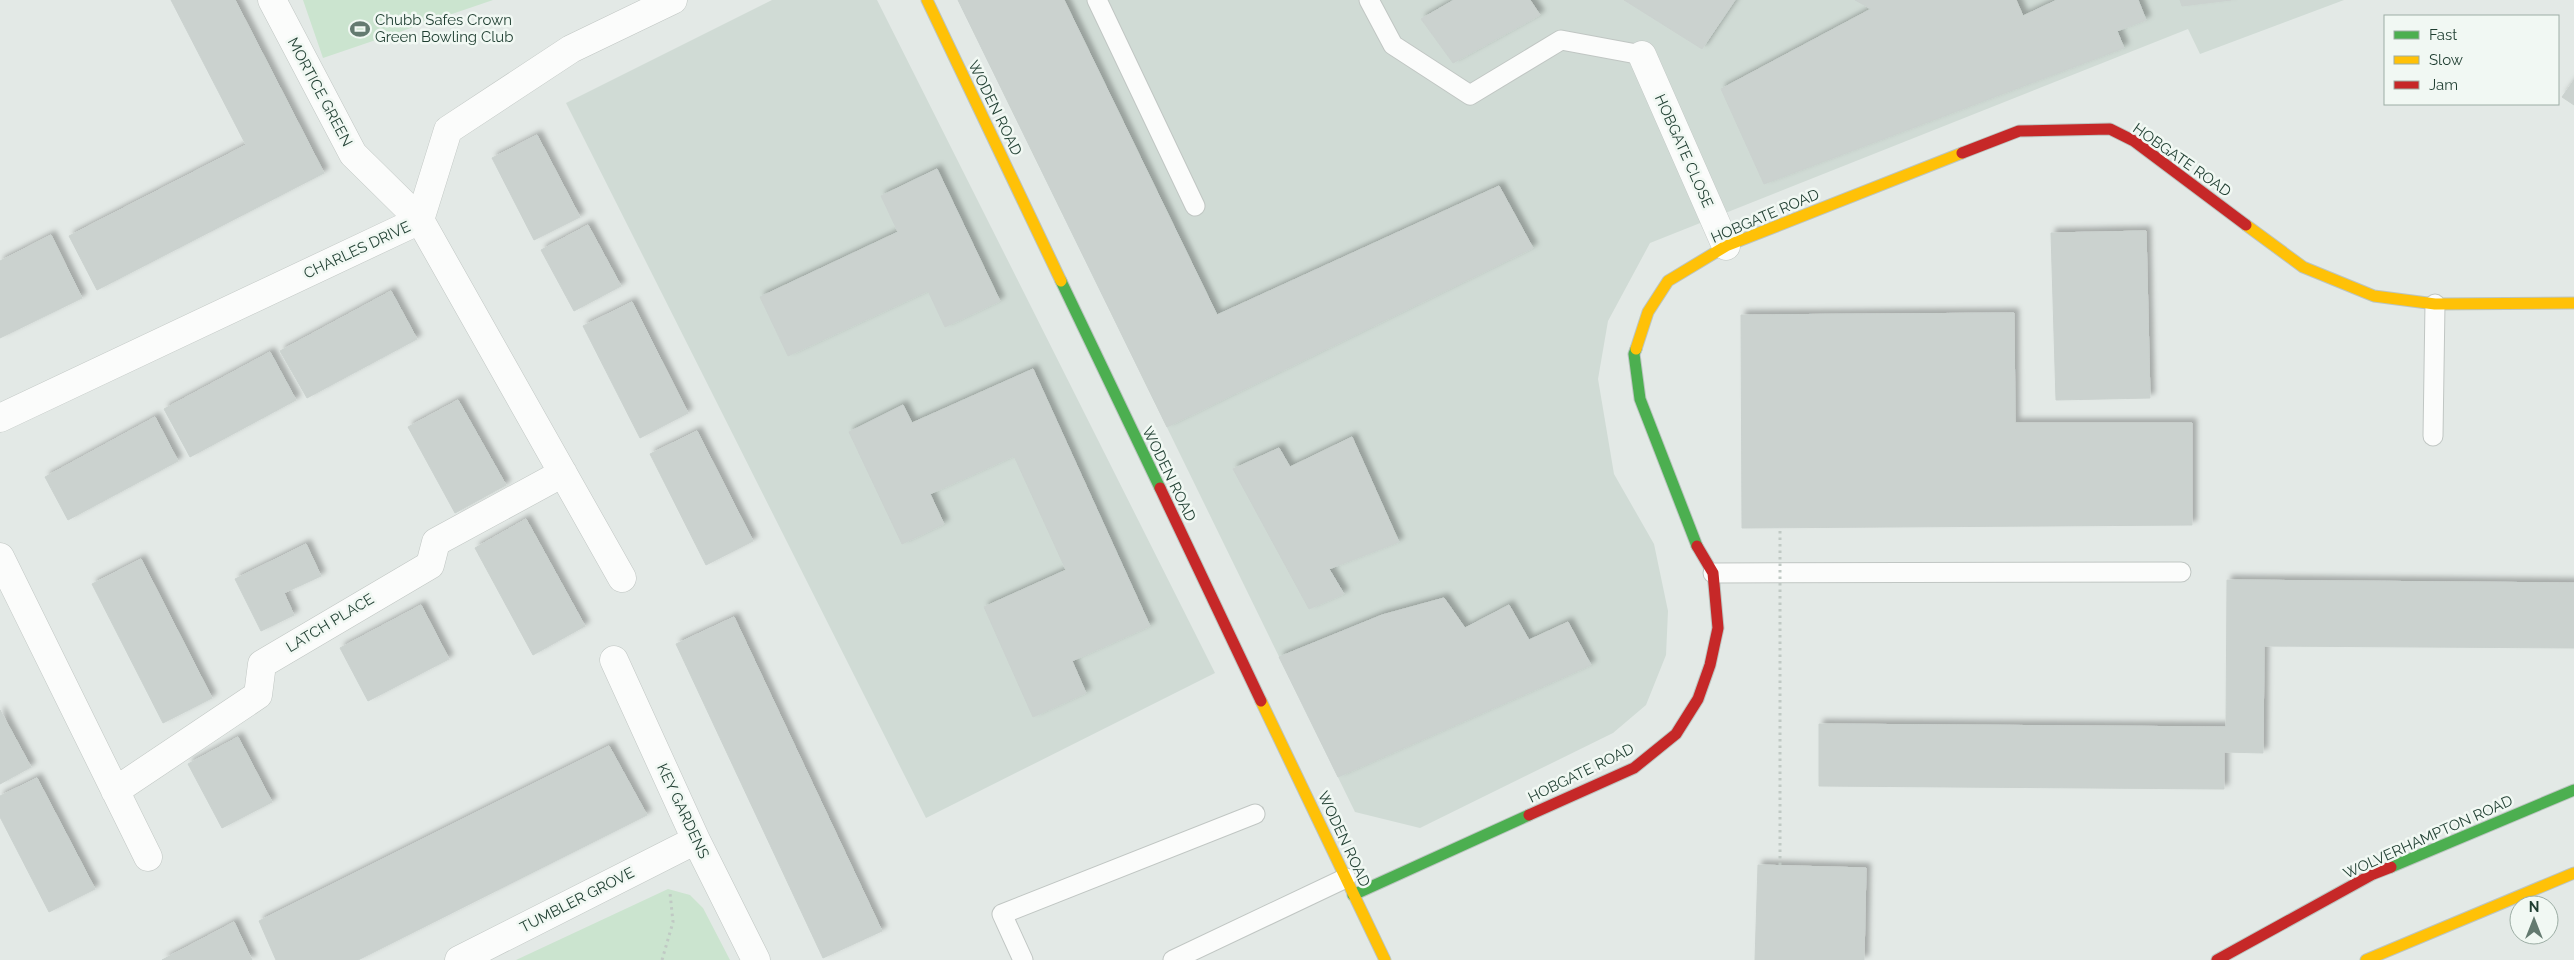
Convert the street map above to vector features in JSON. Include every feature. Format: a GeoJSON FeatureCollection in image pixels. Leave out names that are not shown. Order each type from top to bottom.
{"type":"FeatureCollection","features":[{"type":"Feature","properties":{"kind":"street","name":"MORTICE GREEN"},"geometry":{"type":"LineString","coordinates":[[272,0],[353,154],[420,220],[622,578]]}},
{"type":"Feature","properties":{"kind":"street","name":"CHARLES DRIVE"},"geometry":{"type":"LineString","coordinates":[[0,418],[420,220],[448,130],[571,49],[673,0]]}},
{"type":"Feature","properties":{"kind":"street","name":"WODEN ROAD"},"geometry":{"type":"LineString","coordinates":[[926,0],[1384,960]]}},
{"type":"Feature","properties":{"kind":"street","name":"HOBGATE CLOSE"},"geometry":{"type":"LineString","coordinates":[[1642,55],[1726,246]]}},
{"type":"Feature","properties":{"kind":"street","name":"HOBGATE ROAD"},"geometry":{"type":"LineString","coordinates":[[1350,887],[1634,768],[1676,734],[1698,699],[1710,665],[1718,628],[1713,573],[1693,540],[1640,399],[1634,354],[1648,312],[1668,281],[1726,246],[2019,131],[2110,129],[2134,141],[2303,266],[2374,296],[2435,304],[2574,303]]}},
{"type":"Feature","properties":{"kind":"street","name":"LATCH PLACE"},"geometry":{"type":"LineString","coordinates":[[115,791],[258,695],[262,664],[430,565],[436,542],[563,473]]}},
{"type":"Feature","properties":{"kind":"street"},"geometry":{"type":"LineString","coordinates":[[0,557],[148,857]]}},
{"type":"Feature","properties":{"kind":"street","name":"KEY GARDENS"},"geometry":{"type":"LineString","coordinates":[[614,660],[696,840],[756,960]]}},
{"type":"Feature","properties":{"kind":"street","name":"WOLVERHAMPTON ROAD"},"geometry":{"type":"LineString","coordinates":[[2217,960],[2373,874],[2574,790]]}},
{"type":"Feature","properties":{"kind":"street","name":"TUMBLER GROVE"},"geometry":{"type":"LineString","coordinates":[[459,960],[696,840]]}},
{"type":"Feature","properties":{"kind":"street"},"geometry":{"type":"LineString","coordinates":[[2366,960],[2574,873]]}},
{"type":"Feature","properties":{"kind":"lane"},"geometry":{"type":"LineString","coordinates":[[1098,0],[1195,206]]}},
{"type":"Feature","properties":{"kind":"lane"},"geometry":{"type":"LineString","coordinates":[[1369,0],[1393,45],[1470,95],[1561,40],[1642,55]]}},
{"type":"Feature","properties":{"kind":"lane"},"geometry":{"type":"LineString","coordinates":[[2433,436],[2435,304]]}},
{"type":"Feature","properties":{"kind":"lane"},"geometry":{"type":"LineString","coordinates":[[1713,573],[2181,572]]}},
{"type":"Feature","properties":{"kind":"lane"},"geometry":{"type":"LineString","coordinates":[[1023,960],[1002,914],[1255,814]]}},
{"type":"Feature","properties":{"kind":"lane"},"geometry":{"type":"LineString","coordinates":[[1173,960],[1350,887]]}},
{"type":"Feature","properties":{"kind":"path"},"geometry":{"type":"LineString","coordinates":[[1780,528],[1780,865]]}},
{"type":"Feature","properties":{"kind":"path"},"geometry":{"type":"LineString","coordinates":[[661,858],[673,905],[673,922],[662,960]]}},
{"type":"Feature","properties":{"kind":"shaded area"},"geometry":{"type":"Polygon","coordinates":[[[772,0],[877,0],[1215,673],[926,818],[566,103],[772,0]]]}},
{"type":"Feature","properties":{"kind":"shaded area"},"geometry":{"type":"Polygon","coordinates":[[[958,0],[2344,0],[2200,54],[2188,29],[1650,243],[1608,321],[1598,379],[1614,474],[1654,544],[1668,611],[1666,655],[1646,705],[1613,733],[1420,828],[1355,812],[958,0]]]}},
{"type":"Feature","properties":{"kind":"green space","name":"Chubb Safes Crown Green Bowling Club"},"geometry":{"type":"Polygon","coordinates":[[[303,0],[493,0],[323,58],[303,0]]]}},
{"type":"Feature","properties":{"kind":"green space"},"geometry":{"type":"Polygon","coordinates":[[[668,889],[690,895],[703,908],[730,960],[516,960],[668,889]]]}},
{"type":"Feature","properties":{"kind":"building"},"geometry":{"type":"Polygon","coordinates":[[[171,0],[235,0],[324,173],[97,290],[69,236],[246,145],[171,0]]]}},
{"type":"Feature","properties":{"kind":"building"},"geometry":{"type":"Polygon","coordinates":[[[958,0],[1064,0],[1217,315],[1499,186],[1533,248],[1167,427],[958,0]]]}},
{"type":"Feature","properties":{"kind":"building"},"geometry":{"type":"Polygon","coordinates":[[[1454,0],[1530,0],[1540,15],[1453,63],[1421,19],[1454,0]]]}},
{"type":"Feature","properties":{"kind":"building"},"geometry":{"type":"Polygon","coordinates":[[[1624,0],[1735,0],[1702,49],[1624,0]]]}},
{"type":"Feature","properties":{"kind":"building"},"geometry":{"type":"Polygon","coordinates":[[[1855,0],[2016,0],[2023,16],[2057,0],[2138,0],[2146,20],[2117,31],[2124,48],[1764,184],[1721,89],[1871,9],[1855,0]]]}},
{"type":"Feature","properties":{"kind":"building"},"geometry":{"type":"Polygon","coordinates":[[[2180,0],[2231,0],[2182,6],[2180,0]]]}},
{"type":"Feature","properties":{"kind":"building"},"geometry":{"type":"Polygon","coordinates":[[[2574,80],[2574,105],[2562,97],[2574,80]]]}},
{"type":"Feature","properties":{"kind":"building"},"geometry":{"type":"Polygon","coordinates":[[[537,135],[580,217],[534,240],[492,158],[537,135]]]}},
{"type":"Feature","properties":{"kind":"building"},"geometry":{"type":"Polygon","coordinates":[[[937,169],[1000,301],[945,327],[928,291],[788,356],[760,297],[898,232],[881,196],[937,169]]]}},
{"type":"Feature","properties":{"kind":"building"},"geometry":{"type":"Polygon","coordinates":[[[588,225],[621,286],[574,311],[541,250],[588,225]]]}},
{"type":"Feature","properties":{"kind":"building"},"geometry":{"type":"Polygon","coordinates":[[[2146,231],[2150,398],[2056,400],[2051,233],[2146,231]]]}},
{"type":"Feature","properties":{"kind":"building"},"geometry":{"type":"Polygon","coordinates":[[[51,235],[82,298],[0,338],[0,261],[51,235]]]}},
{"type":"Feature","properties":{"kind":"building"},"geometry":{"type":"Polygon","coordinates":[[[391,291],[417,339],[307,398],[280,351],[391,291]]]}},
{"type":"Feature","properties":{"kind":"building"},"geometry":{"type":"Polygon","coordinates":[[[632,302],[688,413],[640,438],[583,326],[632,302]]]}},
{"type":"Feature","properties":{"kind":"building"},"geometry":{"type":"Polygon","coordinates":[[[2014,313],[2015,423],[2192,423],[2192,525],[1742,528],[1741,315],[2014,313]]]}},
{"type":"Feature","properties":{"kind":"building"},"geometry":{"type":"Polygon","coordinates":[[[270,352],[296,400],[190,457],[164,409],[270,352]]]}},
{"type":"Feature","properties":{"kind":"building"},"geometry":{"type":"Polygon","coordinates":[[[1033,369],[1150,626],[1072,661],[1086,693],[1033,717],[984,607],[1066,570],[1014,456],[930,494],[944,524],[902,544],[849,432],[903,405],[912,423],[1033,369]]]}},
{"type":"Feature","properties":{"kind":"building"},"geometry":{"type":"Polygon","coordinates":[[[458,400],[506,485],[455,513],[408,427],[458,400]]]}},
{"type":"Feature","properties":{"kind":"building"},"geometry":{"type":"Polygon","coordinates":[[[155,417],[178,461],[68,520],[45,477],[155,417]]]}},
{"type":"Feature","properties":{"kind":"building"},"geometry":{"type":"Polygon","coordinates":[[[697,431],[753,541],[706,565],[650,454],[697,431]]]}},
{"type":"Feature","properties":{"kind":"building"},"geometry":{"type":"Polygon","coordinates":[[[1352,437],[1399,542],[1329,569],[1344,594],[1309,609],[1233,469],[1279,448],[1290,467],[1352,437]]]}},
{"type":"Feature","properties":{"kind":"building"},"geometry":{"type":"Polygon","coordinates":[[[526,519],[585,626],[533,655],[475,548],[526,519]]]}},
{"type":"Feature","properties":{"kind":"building"},"geometry":{"type":"Polygon","coordinates":[[[306,544],[321,576],[284,593],[294,615],[261,631],[235,579],[306,544]]]}},
{"type":"Feature","properties":{"kind":"building"},"geometry":{"type":"Polygon","coordinates":[[[141,559],[212,698],[163,723],[92,584],[141,559]]]}},
{"type":"Feature","properties":{"kind":"building"},"geometry":{"type":"Polygon","coordinates":[[[2227,580],[2574,583],[2574,648],[2264,646],[2263,753],[2224,752],[2224,789],[1819,786],[1819,724],[2226,727],[2227,580]]]}},
{"type":"Feature","properties":{"kind":"building"},"geometry":{"type":"Polygon","coordinates":[[[1444,598],[1465,628],[1509,605],[1529,640],[1568,622],[1591,665],[1338,777],[1279,657],[1382,615],[1444,598]]]}},
{"type":"Feature","properties":{"kind":"building"},"geometry":{"type":"Polygon","coordinates":[[[421,605],[449,659],[368,701],[340,648],[421,605]]]}},
{"type":"Feature","properties":{"kind":"building"},"geometry":{"type":"Polygon","coordinates":[[[734,617],[882,931],[823,958],[676,644],[734,617]]]}},
{"type":"Feature","properties":{"kind":"building"},"geometry":{"type":"Polygon","coordinates":[[[0,710],[31,767],[0,784],[0,710]]]}},
{"type":"Feature","properties":{"kind":"building"},"geometry":{"type":"Polygon","coordinates":[[[238,737],[272,802],[222,828],[188,764],[238,737]]]}},
{"type":"Feature","properties":{"kind":"building"},"geometry":{"type":"Polygon","coordinates":[[[609,746],[647,815],[358,960],[276,960],[259,921],[609,746]]]}},
{"type":"Feature","properties":{"kind":"building"},"geometry":{"type":"Polygon","coordinates":[[[37,778],[95,889],[49,912],[0,817],[0,796],[37,778]]]}},
{"type":"Feature","properties":{"kind":"building"},"geometry":{"type":"Polygon","coordinates":[[[1758,865],[1866,868],[1864,960],[1755,960],[1758,865]]]}},
{"type":"Feature","properties":{"kind":"building"},"geometry":{"type":"Polygon","coordinates":[[[234,922],[252,960],[162,960],[234,922]]]}},
{"type":"Feature","properties":{"kind":"traffic: fast"},"geometry":{"type":"LineString","coordinates":[[1061,281],[1160,488]]}},
{"type":"Feature","properties":{"kind":"traffic: fast"},"geometry":{"type":"LineString","coordinates":[[1636,349],[1634,354],[1640,399],[1697,546]]}},
{"type":"Feature","properties":{"kind":"traffic: fast"},"geometry":{"type":"LineString","coordinates":[[2391,867],[2574,790]]}},
{"type":"Feature","properties":{"kind":"traffic: fast"},"geometry":{"type":"LineString","coordinates":[[1353,895],[1529,815]]}},
{"type":"Feature","properties":{"kind":"traffic: slow"},"geometry":{"type":"LineString","coordinates":[[927,0],[1061,281]]}},
{"type":"Feature","properties":{"kind":"traffic: slow"},"geometry":{"type":"LineString","coordinates":[[1636,349],[1648,312],[1668,281],[1726,246],[1962,153]]}},
{"type":"Feature","properties":{"kind":"traffic: slow"},"geometry":{"type":"LineString","coordinates":[[2246,225],[2303,267],[2374,296],[2435,304],[2574,303]]}},
{"type":"Feature","properties":{"kind":"traffic: slow"},"geometry":{"type":"LineString","coordinates":[[1261,701],[1385,960]]}},
{"type":"Feature","properties":{"kind":"traffic: slow"},"geometry":{"type":"LineString","coordinates":[[2366,960],[2574,873]]}},
{"type":"Feature","properties":{"kind":"traffic: jam"},"geometry":{"type":"LineString","coordinates":[[1962,153],[2019,131],[2110,129],[2134,141],[2246,225]]}},
{"type":"Feature","properties":{"kind":"traffic: jam"},"geometry":{"type":"LineString","coordinates":[[1160,488],[1261,701]]}},
{"type":"Feature","properties":{"kind":"traffic: jam"},"geometry":{"type":"LineString","coordinates":[[1529,815],[1634,768],[1676,734],[1698,699],[1710,665],[1718,628],[1713,573],[1697,546]]}},
{"type":"Feature","properties":{"kind":"traffic: jam"},"geometry":{"type":"LineString","coordinates":[[2217,960],[2373,874],[2391,867]]}},
{"type":"Feature","properties":{"kind":"place","name":"Chubb Safes Crown Green Bowling Club"},"geometry":{"type":"Point","coordinates":[360,29]}}]}
